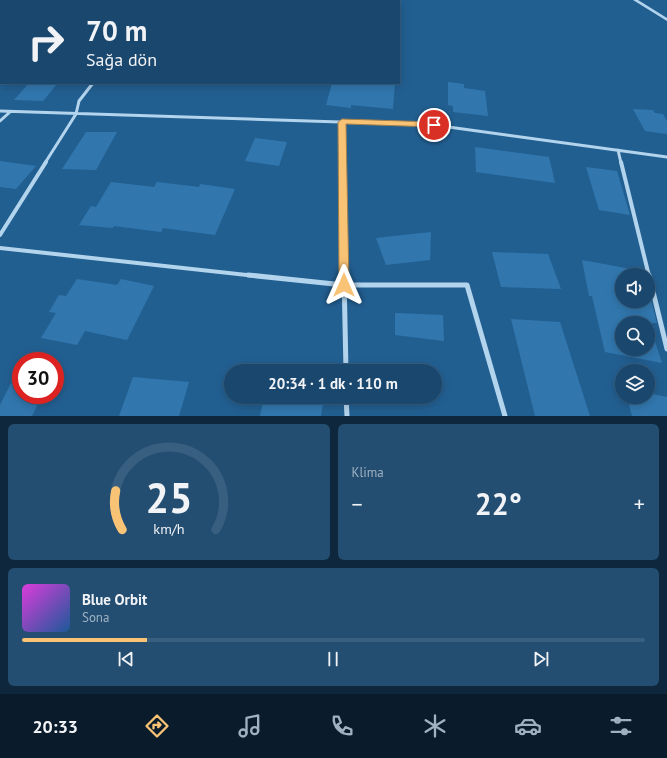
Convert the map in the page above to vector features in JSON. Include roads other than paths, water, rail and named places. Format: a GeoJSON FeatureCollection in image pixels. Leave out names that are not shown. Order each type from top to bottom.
{"type":"FeatureCollection","features":[{"type":"Feature","properties":{"kind":"street"},"geometry":{"type":"LineString","coordinates":[[635,0],[667,20]]}},
{"type":"Feature","properties":{"kind":"street"},"geometry":{"type":"LineString","coordinates":[[0,235],[76,114],[79,101],[92,84]]}},
{"type":"Feature","properties":{"kind":"street"},"geometry":{"type":"LineString","coordinates":[[0,111],[434,125],[667,157]]}},
{"type":"Feature","properties":{"kind":"street"},"geometry":{"type":"LineString","coordinates":[[0,121],[10,112]]}},
{"type":"Feature","properties":{"kind":"street"},"geometry":{"type":"LineString","coordinates":[[342,122],[346,364]]}},
{"type":"Feature","properties":{"kind":"street"},"geometry":{"type":"LineString","coordinates":[[618,150],[667,349]]}},
{"type":"Feature","properties":{"kind":"street"},"geometry":{"type":"LineString","coordinates":[[0,248],[344,285],[467,285],[505,416]]}},
{"type":"Feature","properties":{"kind":"street"},"geometry":{"type":"LineString","coordinates":[[346,404],[347,416]]}}]}
